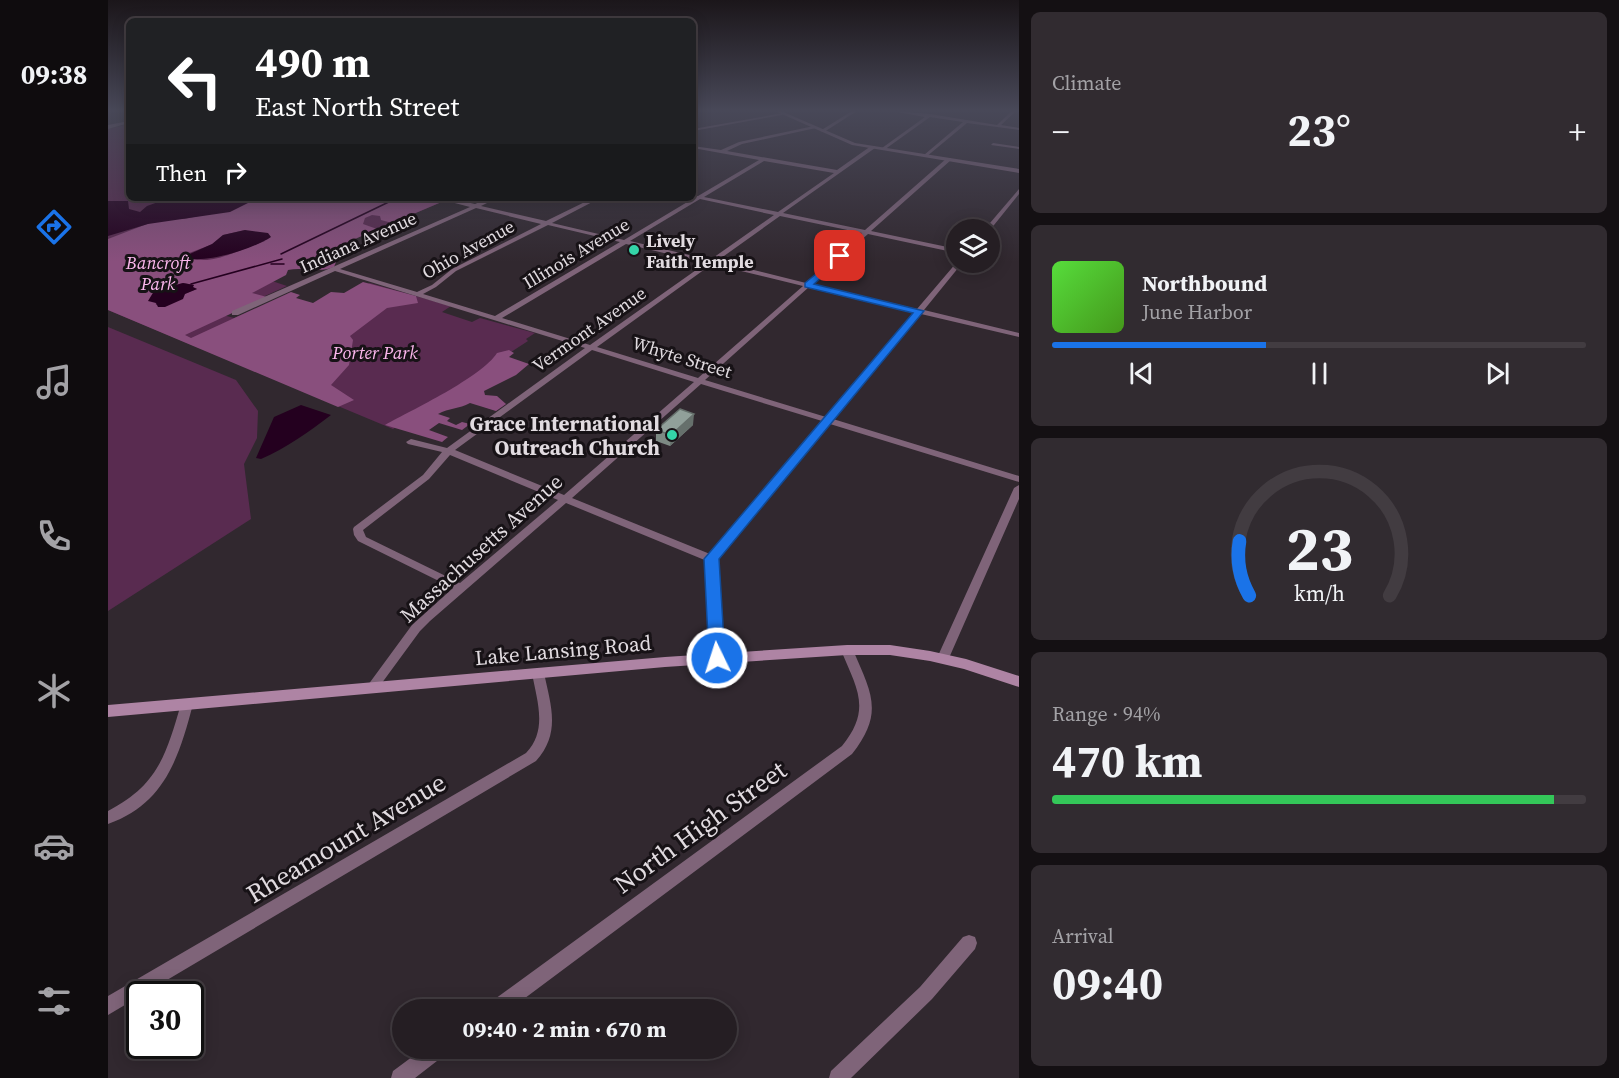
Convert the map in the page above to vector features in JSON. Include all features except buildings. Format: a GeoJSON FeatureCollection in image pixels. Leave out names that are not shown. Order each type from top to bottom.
{"type":"FeatureCollection","features":[{"type":"Feature","properties":{"kind":"main road","name":"Lake Lansing Road"},"geometry":{"type":"LineString","coordinates":[[108,711],[717,658],[847,650],[890,650],[943,658],[1019,682]]}},
{"type":"Feature","properties":{"kind":"street","name":"Illinois Avenue"},"geometry":{"type":"LineString","coordinates":[[696,197],[760,161]]}},
{"type":"Feature","properties":{"kind":"street"},"geometry":{"type":"LineString","coordinates":[[777,161],[838,172]]}},
{"type":"Feature","properties":{"kind":"street","name":"Vermont Avenue"},"geometry":{"type":"LineString","coordinates":[[462,588],[362,539],[358,529],[426,477],[448,451],[853,161]]}},
{"type":"Feature","properties":{"kind":"street","name":"Massachusetts Avenue"},"geometry":{"type":"LineString","coordinates":[[372,688],[416,628],[701,380],[946,161]]}},
{"type":"Feature","properties":{"kind":"street"},"geometry":{"type":"LineString","coordinates":[[962,161],[1019,171]]}},
{"type":"Feature","properties":{"kind":"street"},"geometry":{"type":"LineString","coordinates":[[996,219],[1019,191]]}},
{"type":"Feature","properties":{"kind":"street"},"geometry":{"type":"LineString","coordinates":[[696,197],[946,249]]}},
{"type":"Feature","properties":{"kind":"street"},"geometry":{"type":"LineString","coordinates":[[454,201],[1019,335]]}},
{"type":"Feature","properties":{"kind":"street","name":"Indiana Avenue"},"geometry":{"type":"LineString","coordinates":[[235,313],[487,201]]}},
{"type":"Feature","properties":{"kind":"street","name":"Ohio Avenue"},"geometry":{"type":"LineString","coordinates":[[418,294],[454,270],[591,201]]}},
{"type":"Feature","properties":{"kind":"street","name":"Illinois Avenue"},"geometry":{"type":"LineString","coordinates":[[497,318],[690,201]]}},
{"type":"Feature","properties":{"kind":"street","name":"Whyte Street"},"geometry":{"type":"LineString","coordinates":[[335,269],[1019,479]]}},
{"type":"Feature","properties":{"kind":"street"},"geometry":{"type":"LineString","coordinates":[[717,658],[711,559],[951,273]]}},
{"type":"Feature","properties":{"kind":"street"},"geometry":{"type":"LineString","coordinates":[[411,442],[448,451],[711,559]]}},
{"type":"Feature","properties":{"kind":"street"},"geometry":{"type":"LineString","coordinates":[[943,658],[1019,488]]}},
{"type":"Feature","properties":{"kind":"street","name":"North High Street"},"geometry":{"type":"LineString","coordinates":[[509,999],[847,750],[864,728],[868,706],[863,687],[847,650]]}},
{"type":"Feature","properties":{"kind":"street","name":"Rheamount Avenue"},"geometry":{"type":"LineString","coordinates":[[108,1006],[531,757],[540,749],[547,730],[538,673]]}},
{"type":"Feature","properties":{"kind":"street"},"geometry":{"type":"LineString","coordinates":[[108,818],[125,810],[155,786],[176,744],[188,704]]}},
{"type":"Feature","properties":{"kind":"street"},"geometry":{"type":"LineString","coordinates":[[838,1078],[926,993],[969,943]]}},
{"type":"Feature","properties":{"kind":"street"},"geometry":{"type":"LineString","coordinates":[[400,1078],[425,1059]]}},
{"type":"Feature","properties":{"kind":"green space"},"geometry":{"type":"Polygon","coordinates":[[[108,161],[126,161],[126,201],[444,201],[263,278],[287,286],[223,315],[234,318],[283,297],[316,308],[370,283],[451,306],[442,312],[472,322],[480,318],[535,333],[526,339],[528,341],[457,387],[506,404],[496,411],[446,393],[393,429],[108,310],[108,161]]]}},
{"type":"Feature","properties":{"kind":"green space","name":"Bancroft Park"},"geometry":{"type":"Polygon","coordinates":[[[253,201],[291,203],[297,201],[444,201],[392,223],[381,220],[380,216],[372,215],[365,218],[363,224],[377,229],[322,254],[327,256],[326,259],[336,262],[334,267],[323,270],[288,270],[286,275],[252,293],[267,297],[185,335],[191,338],[291,292],[300,295],[296,298],[313,303],[331,292],[344,293],[363,282],[416,296],[418,303],[387,308],[350,336],[353,340],[349,365],[331,385],[354,400],[338,407],[108,310],[108,239],[160,219],[184,219],[253,201]],[[245,230],[223,235],[213,244],[184,255],[184,259],[219,258],[265,241],[245,230]],[[183,283],[154,291],[156,305],[197,289],[192,287],[194,285],[183,283]]]}},
{"type":"Feature","properties":{"kind":"green space"},"geometry":{"type":"Polygon","coordinates":[[[108,327],[236,380],[258,411],[257,438],[244,464],[251,519],[108,611],[108,327]]]}},
{"type":"Feature","properties":{"kind":"green space"},"geometry":{"type":"Polygon","coordinates":[[[509,350],[514,353],[509,357],[529,364],[516,375],[484,391],[485,395],[497,396],[506,404],[496,411],[470,403],[438,414],[450,418],[447,421],[456,425],[462,422],[470,424],[462,430],[439,423],[429,430],[448,437],[442,442],[385,425],[462,382],[477,372],[497,353],[509,350]]]}},
{"type":"Feature","properties":{"kind":"shaded area"},"geometry":{"type":"Polygon","coordinates":[[[108,201],[128,201],[129,209],[140,212],[147,206],[161,201],[252,201],[230,212],[148,224],[108,236],[108,201]]]}},
{"type":"Feature","properties":{"kind":"shaded area"},"geometry":{"type":"Polygon","coordinates":[[[245,230],[268,233],[271,237],[252,246],[215,257],[192,259],[183,257],[212,244],[223,235],[245,230]]]}},
{"type":"Feature","properties":{"kind":"shaded area"},"geometry":{"type":"Polygon","coordinates":[[[183,283],[194,285],[193,287],[197,289],[185,294],[183,299],[165,307],[158,307],[156,303],[148,301],[154,291],[183,283]]]}},
{"type":"Feature","properties":{"kind":"shaded area"},"geometry":{"type":"Polygon","coordinates":[[[301,405],[331,415],[279,450],[261,459],[256,458],[274,417],[301,405]]]}},
{"type":"Feature","properties":{"kind":"waterway"},"geometry":{"type":"LineString","coordinates":[[281,254],[391,201]]}},
{"type":"Feature","properties":{"kind":"waterway"},"geometry":{"type":"LineString","coordinates":[[191,284],[282,259]]}},
{"type":"Feature","properties":{"kind":"waterway"},"geometry":{"type":"LineString","coordinates":[[271,264],[284,264]]}},
{"type":"Feature","properties":{"kind":"place","name":"Lively Faith Temple"},"geometry":{"type":"Point","coordinates":[634,250]}},
{"type":"Feature","properties":{"kind":"place","name":"Grace International Outreach Church"},"geometry":{"type":"Point","coordinates":[672,435]}},
{"type":"Feature","properties":{"kind":"route"},"geometry":{"type":"LineString","coordinates":[[717,658],[711,559],[919,311],[808,285],[840,256]]}},
{"type":"Feature","properties":{"kind":"park label","name":"Porter Park"},"geometry":{"type":"Point","coordinates":[375,352]}}]}
